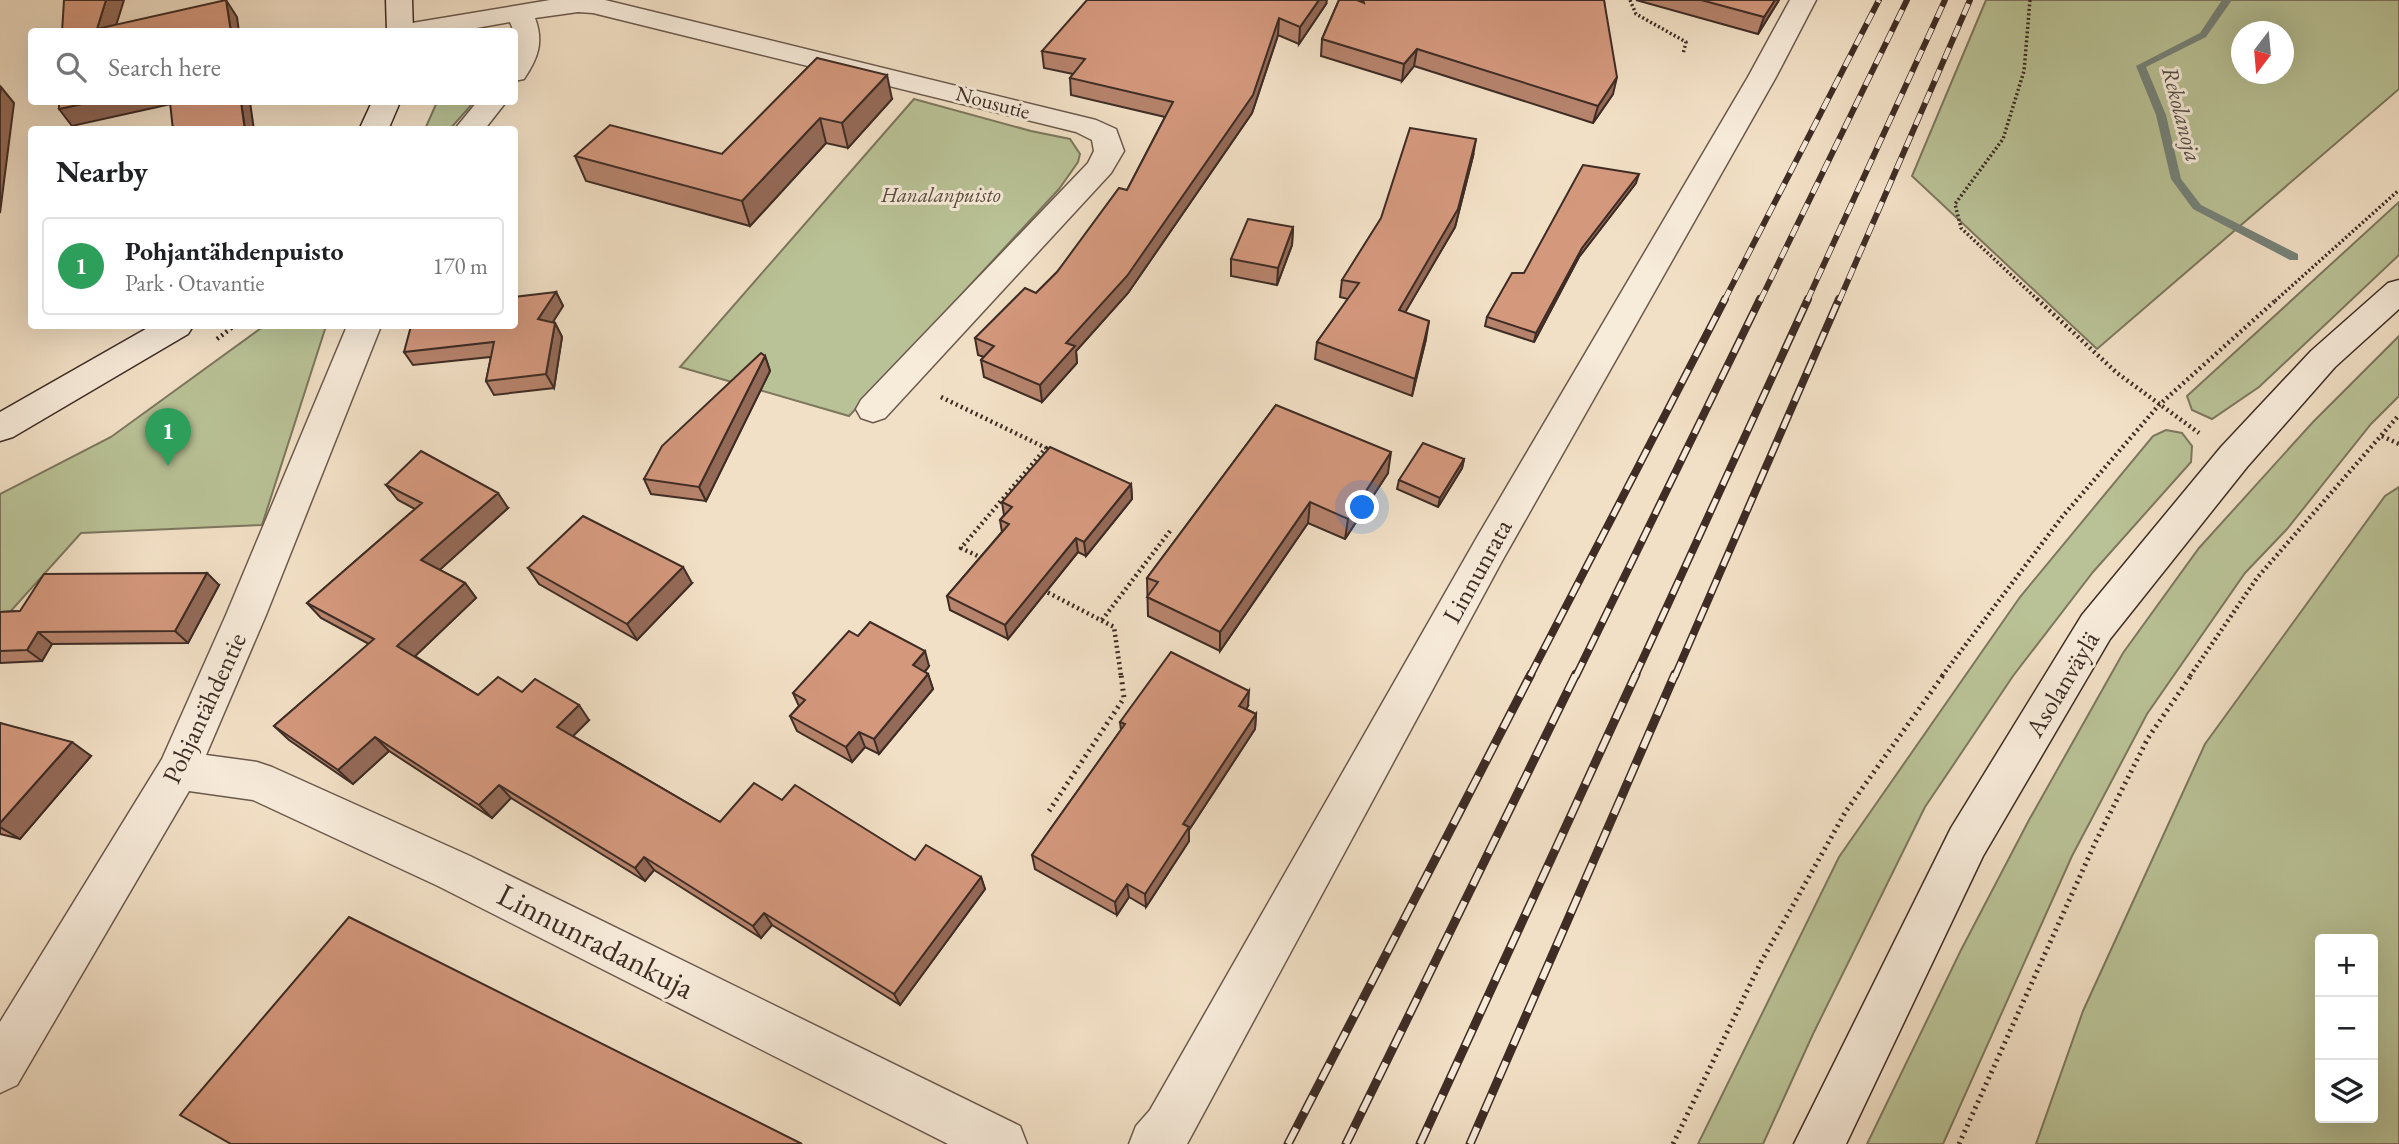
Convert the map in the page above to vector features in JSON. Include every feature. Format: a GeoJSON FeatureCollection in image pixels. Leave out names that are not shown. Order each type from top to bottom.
{"type":"FeatureCollection","features":[{"type":"Feature","properties":{"kind":"street"},"geometry":{"type":"LineString","coordinates":[[399,0],[400,28]]}},
{"type":"Feature","properties":{"kind":"street","name":"Linnunrata"},"geometry":{"type":"LineString","coordinates":[[1154,1144],[1168,1128],[1489,550],[1762,77],[1803,0]]}},
{"type":"Feature","properties":{"kind":"street","name":"Nousutie"},"geometry":{"type":"LineString","coordinates":[[524,6],[593,5],[949,90],[1086,126],[1106,135],[1109,151],[1101,167],[873,409]]}},
{"type":"Feature","properties":{"kind":"street"},"geometry":{"type":"LineString","coordinates":[[423,28],[524,6],[529,36],[526,56],[518,67]]}},
{"type":"Feature","properties":{"kind":"street"},"geometry":{"type":"LineString","coordinates":[[375,126],[385,105]]}},
{"type":"Feature","properties":{"kind":"street"},"geometry":{"type":"LineString","coordinates":[[471,126],[489,105]]}},
{"type":"Feature","properties":{"kind":"street","name":"Asolanväylä"},"geometry":{"type":"LineString","coordinates":[[1818,1144],[1967,842],[2096,627],[2234,457],[2323,359],[2399,290]]}},
{"type":"Feature","properties":{"kind":"street"},"geometry":{"type":"LineString","coordinates":[[0,428],[171,329]]}},
{"type":"Feature","properties":{"kind":"street","name":"Pohjantähdentie"},"geometry":{"type":"LineString","coordinates":[[0,1068],[178,771],[246,615],[363,329]]}},
{"type":"Feature","properties":{"kind":"street","name":"Linnunradankuja"},"geometry":{"type":"LineString","coordinates":[[178,771],[257,781],[454,871],[1002,1144]]}},
{"type":"Feature","properties":{"kind":"path"},"geometry":{"type":"LineString","coordinates":[[1630,0],[1636,14],[1686,42],[1683,54]]}},
{"type":"Feature","properties":{"kind":"path"},"geometry":{"type":"LineString","coordinates":[[2030,0],[2024,71],[2014,105],[2003,139],[1955,204],[1961,228],[2117,373],[2234,457]]}},
{"type":"Feature","properties":{"kind":"path"},"geometry":{"type":"LineString","coordinates":[[1673,1144],[1761,962],[1846,811],[1973,634],[2046,538],[2159,405],[2399,190]]}},
{"type":"Feature","properties":{"kind":"path"},"geometry":{"type":"LineString","coordinates":[[903,378],[1046,448],[961,548],[996,566]]}},
{"type":"Feature","properties":{"kind":"path"},"geometry":{"type":"LineString","coordinates":[[1959,1144],[2095,842],[2148,738],[2258,578],[2399,415]]}},
{"type":"Feature","properties":{"kind":"path"},"geometry":{"type":"LineString","coordinates":[[2382,436],[2399,444]]}},
{"type":"Feature","properties":{"kind":"path"},"geometry":{"type":"LineString","coordinates":[[1102,620],[1170,531]]}},
{"type":"Feature","properties":{"kind":"path"},"geometry":{"type":"LineString","coordinates":[[1032,584],[1114,627],[1124,698],[1049,811]]}},
{"type":"Feature","properties":{"kind":"green space"},"geometry":{"type":"Polygon","coordinates":[[[1986,0],[2399,0],[2399,89],[2097,349],[1912,176],[1986,0]]]}},
{"type":"Feature","properties":{"kind":"green space","name":"Hanalanpuisto"},"geometry":{"type":"Polygon","coordinates":[[[914,99],[1070,139],[1080,154],[1078,162],[1059,189],[849,416],[680,367],[914,99]]]}},
{"type":"Feature","properties":{"kind":"green space"},"geometry":{"type":"Polygon","coordinates":[[[436,105],[471,105],[453,126],[426,126],[436,105]]]}},
{"type":"Feature","properties":{"kind":"green space"},"geometry":{"type":"Polygon","coordinates":[[[2399,202],[2399,255],[2259,387],[2212,419],[2192,410],[2187,396],[2399,202]]]}},
{"type":"Feature","properties":{"kind":"green space"},"geometry":{"type":"Polygon","coordinates":[[[260,329],[325,329],[262,525],[81,533],[0,623],[0,494],[111,437],[260,329]]]}},
{"type":"Feature","properties":{"kind":"green space"},"geometry":{"type":"Polygon","coordinates":[[[2399,336],[2399,396],[2371,424],[2287,529],[2245,573],[2147,714],[2072,856],[1943,1144],[1867,1144],[1961,950],[2029,820],[2123,653],[2199,548],[2313,422],[2399,336]]]}},
{"type":"Feature","properties":{"kind":"green space"},"geometry":{"type":"Polygon","coordinates":[[[2166,430],[2182,433],[2192,446],[2191,462],[2093,572],[2013,676],[1925,807],[1813,1034],[1763,1144],[1698,1144],[1839,857],[2020,597],[2153,436],[2166,430]]]}},
{"type":"Feature","properties":{"kind":"green space"},"geometry":{"type":"Polygon","coordinates":[[[2399,487],[2399,1144],[2036,1144],[2083,1011],[2205,744],[2385,496],[2399,487]]]}},
{"type":"Feature","properties":{"kind":"building"},"geometry":{"type":"Polygon","coordinates":[[[64,0],[106,0],[97,28],[62,28],[64,0]]]}},
{"type":"Feature","properties":{"kind":"building"},"geometry":{"type":"Polygon","coordinates":[[[226,0],[230,28],[101,28],[226,0]]]}},
{"type":"Feature","properties":{"kind":"building"},"geometry":{"type":"Polygon","coordinates":[[[1087,0],[1319,0],[1300,27],[1279,18],[1253,95],[1127,276],[1066,343],[1075,346],[1040,385],[981,360],[994,346],[975,338],[1025,288],[1036,293],[1057,272],[1119,188],[1127,190],[1173,102],[1070,78],[1085,59],[1042,51],[1087,0]]]}},
{"type":"Feature","properties":{"kind":"building"},"geometry":{"type":"Polygon","coordinates":[[[1339,0],[1357,0],[1364,3],[1363,0],[1604,0],[1617,77],[1598,106],[1417,49],[1404,64],[1322,39],[1339,0]]]}},
{"type":"Feature","properties":{"kind":"building"},"geometry":{"type":"Polygon","coordinates":[[[1701,0],[1775,0],[1764,17],[1701,0]]]}},
{"type":"Feature","properties":{"kind":"building"},"geometry":{"type":"Polygon","coordinates":[[[817,58],[887,75],[842,123],[820,118],[742,201],[575,156],[610,125],[722,154],[817,58]]]}},
{"type":"Feature","properties":{"kind":"building"},"geometry":{"type":"Polygon","coordinates":[[[59,105],[77,105],[59,109],[59,105]]]}},
{"type":"Feature","properties":{"kind":"building"},"geometry":{"type":"Polygon","coordinates":[[[170,105],[241,105],[244,126],[173,126],[170,105]]]}},
{"type":"Feature","properties":{"kind":"building"},"geometry":{"type":"Polygon","coordinates":[[[1410,128],[1476,139],[1458,209],[1399,310],[1429,321],[1415,379],[1317,342],[1359,283],[1342,280],[1381,218],[1410,128]]]}},
{"type":"Feature","properties":{"kind":"building"},"geometry":{"type":"Polygon","coordinates":[[[1583,165],[1639,174],[1582,248],[1536,333],[1487,317],[1512,273],[1524,273],[1583,165]]]}},
{"type":"Feature","properties":{"kind":"building"},"geometry":{"type":"Polygon","coordinates":[[[1248,219],[1293,227],[1278,268],[1231,259],[1248,219]]]}},
{"type":"Feature","properties":{"kind":"building"},"geometry":{"type":"Polygon","coordinates":[[[556,292],[538,319],[555,323],[546,374],[486,381],[494,342],[404,352],[410,329],[518,329],[518,297],[556,292]]]}},
{"type":"Feature","properties":{"kind":"building"},"geometry":{"type":"Polygon","coordinates":[[[761,353],[765,356],[699,487],[644,479],[662,446],[761,353]]]}},
{"type":"Feature","properties":{"kind":"building"},"geometry":{"type":"Polygon","coordinates":[[[1276,405],[1391,452],[1348,519],[1310,502],[1220,632],[1147,597],[1158,582],[1147,578],[1276,405]]]}},
{"type":"Feature","properties":{"kind":"building"},"geometry":{"type":"Polygon","coordinates":[[[1423,443],[1464,459],[1440,498],[1399,480],[1423,443]]]}},
{"type":"Feature","properties":{"kind":"building"},"geometry":{"type":"Polygon","coordinates":[[[1050,447],[1131,484],[1084,542],[1076,538],[1005,625],[947,596],[1009,524],[1000,520],[1012,507],[1002,502],[1050,447]]]}},
{"type":"Feature","properties":{"kind":"building"},"geometry":{"type":"Polygon","coordinates":[[[421,451],[498,493],[421,560],[465,583],[397,646],[478,695],[498,677],[522,692],[535,679],[579,705],[557,727],[720,822],[754,783],[782,800],[795,785],[915,860],[926,845],[981,877],[894,994],[764,913],[753,926],[644,857],[635,868],[499,785],[479,805],[375,737],[338,770],[274,726],[374,639],[307,603],[422,503],[386,485],[421,451]]]}},
{"type":"Feature","properties":{"kind":"building"},"geometry":{"type":"Polygon","coordinates":[[[583,516],[683,567],[627,624],[528,568],[583,516]]]}},
{"type":"Feature","properties":{"kind":"building"},"geometry":{"type":"Polygon","coordinates":[[[207,573],[175,631],[38,632],[27,650],[0,651],[0,612],[20,611],[44,574],[207,573]]]}},
{"type":"Feature","properties":{"kind":"building"},"geometry":{"type":"Polygon","coordinates":[[[870,622],[925,651],[913,665],[928,674],[874,739],[859,732],[846,747],[790,716],[805,700],[793,693],[849,631],[858,636],[870,622]]]}},
{"type":"Feature","properties":{"kind":"building"},"geometry":{"type":"Polygon","coordinates":[[[1171,652],[1249,691],[1239,706],[1256,714],[1183,824],[1189,827],[1145,894],[1127,884],[1115,902],[1032,855],[1125,724],[1120,722],[1171,652]]]}},
{"type":"Feature","properties":{"kind":"building"},"geometry":{"type":"Polygon","coordinates":[[[0,723],[72,742],[0,823],[0,723]]]}},
{"type":"Feature","properties":{"kind":"building"},"geometry":{"type":"Polygon","coordinates":[[[349,917],[802,1144],[231,1144],[180,1115],[349,917]]]}},
{"type":"Feature","properties":{"kind":"waterway","name":"Rekolanoja"},"geometry":{"type":"LineString","coordinates":[[2227,0],[2203,35],[2141,66],[2161,115],[2176,179],[2197,207],[2294,257]]}},
{"type":"Feature","properties":{"kind":"railway"},"geometry":{"type":"LineString","coordinates":[[1724,301],[1879,0]]}},
{"type":"Feature","properties":{"kind":"railway"},"geometry":{"type":"LineString","coordinates":[[1760,301],[1907,0]]}},
{"type":"Feature","properties":{"kind":"railway"},"geometry":{"type":"LineString","coordinates":[[1807,301],[1945,0]]}},
{"type":"Feature","properties":{"kind":"railway"},"geometry":{"type":"LineString","coordinates":[[1839,301],[1970,0]]}},
{"type":"Feature","properties":{"kind":"railway"},"geometry":{"type":"LineString","coordinates":[[1530,676],[1725,299]]}},
{"type":"Feature","properties":{"kind":"railway"},"geometry":{"type":"LineString","coordinates":[[1576,676],[1760,299]]}},
{"type":"Feature","properties":{"kind":"railway"},"geometry":{"type":"LineString","coordinates":[[1635,676],[1808,299]]}},
{"type":"Feature","properties":{"kind":"railway"},"geometry":{"type":"LineString","coordinates":[[1675,676],[1839,299]]}},
{"type":"Feature","properties":{"kind":"railway"},"geometry":{"type":"LineString","coordinates":[[1288,1144],[1531,674]]}},
{"type":"Feature","properties":{"kind":"railway"},"geometry":{"type":"LineString","coordinates":[[1346,1144],[1576,674]]}},
{"type":"Feature","properties":{"kind":"railway"},"geometry":{"type":"LineString","coordinates":[[1420,1144],[1636,674]]}},
{"type":"Feature","properties":{"kind":"railway"},"geometry":{"type":"LineString","coordinates":[[1470,1144],[1675,674]]}},
{"type":"Feature","properties":{"kind":"place","name":"Pohjantähdenpuisto"},"geometry":{"type":"Point","coordinates":[168,466]}}]}
